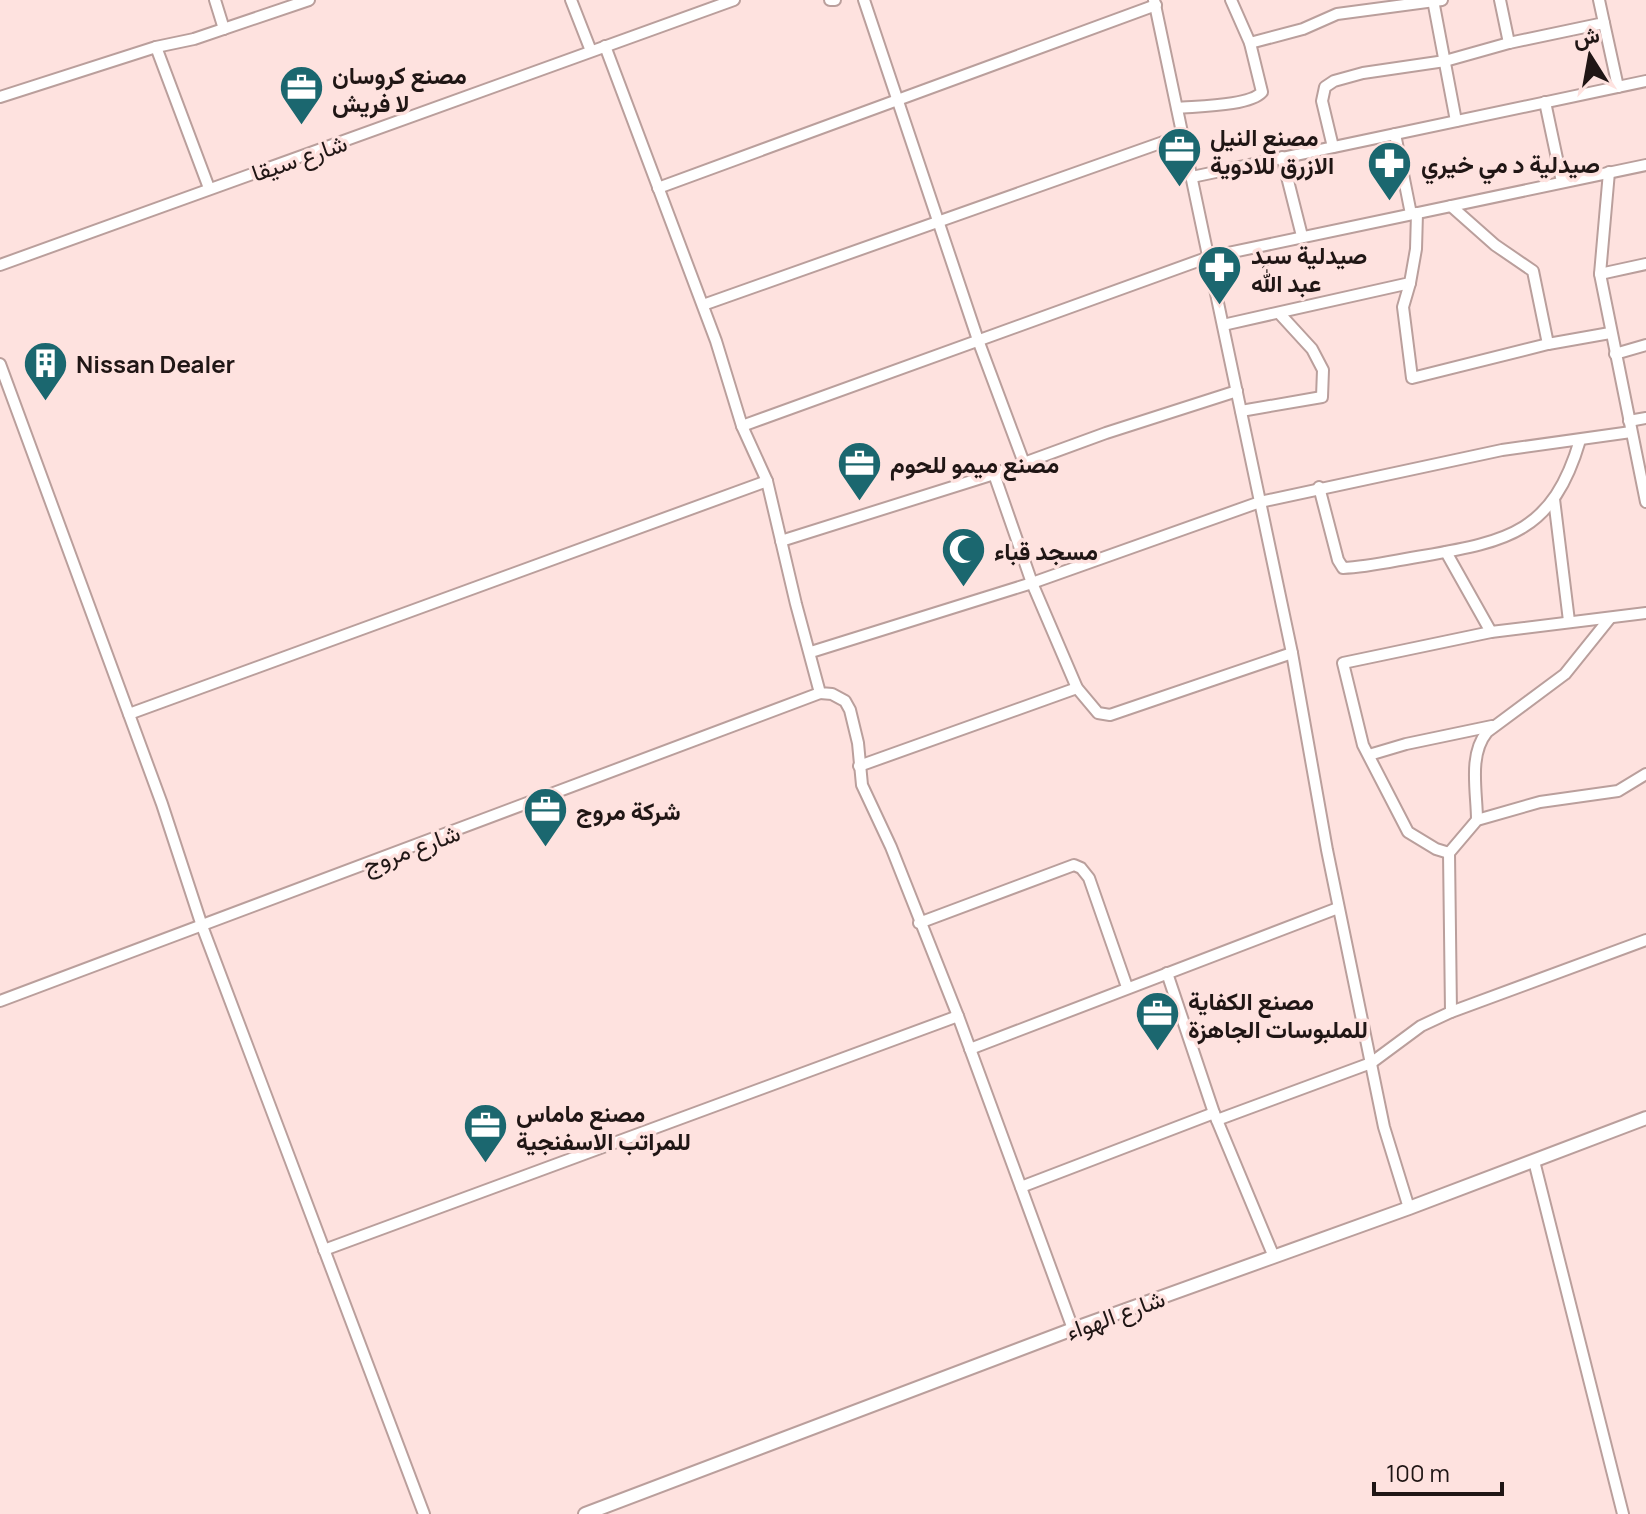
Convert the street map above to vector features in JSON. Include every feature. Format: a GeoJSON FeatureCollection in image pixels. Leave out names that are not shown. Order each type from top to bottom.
{"type":"FeatureCollection","features":[{"type":"Feature","properties":{"kind":"street"},"geometry":{"type":"LineString","coordinates":[[215,0],[224,29]]}},
{"type":"Feature","properties":{"kind":"street"},"geometry":{"type":"LineString","coordinates":[[0,97],[156,47],[194,39],[295,2],[309,0]]}},
{"type":"Feature","properties":{"kind":"street"},"geometry":{"type":"LineString","coordinates":[[571,0],[591,51]]}},
{"type":"Feature","properties":{"kind":"street","name":"شارع سيقا"},"geometry":{"type":"LineString","coordinates":[[0,265],[734,0]]}},
{"type":"Feature","properties":{"kind":"street"},"geometry":{"type":"LineString","coordinates":[[864,0],[978,340],[1024,463]]}},
{"type":"Feature","properties":{"kind":"street"},"geometry":{"type":"LineString","coordinates":[[1177,108],[1240,101],[1259,96],[1262,92],[1250,43],[1231,0]]}},
{"type":"Feature","properties":{"kind":"street"},"geometry":{"type":"LineString","coordinates":[[1500,0],[1509,43]]}},
{"type":"Feature","properties":{"kind":"street"},"geometry":{"type":"LineString","coordinates":[[1599,0],[1618,87]]}},
{"type":"Feature","properties":{"kind":"street"},"geometry":{"type":"LineString","coordinates":[[1250,43],[1303,29],[1337,14],[1436,1],[1456,121]]}},
{"type":"Feature","properties":{"kind":"street"},"geometry":{"type":"LineString","coordinates":[[658,188],[1155,3],[1292,653],[1338,908],[1384,1127],[1409,1208]]}},
{"type":"Feature","properties":{"kind":"street"},"geometry":{"type":"LineString","coordinates":[[1333,147],[1322,101],[1325,87],[1334,81],[1363,73],[1445,61],[1509,43],[1604,23]]}},
{"type":"Feature","properties":{"kind":"street"},"geometry":{"type":"LineString","coordinates":[[605,46],[703,305],[742,426],[767,481],[820,693],[832,694],[845,701],[850,710],[858,743],[862,785],[891,847],[958,1016],[1073,1329]]}},
{"type":"Feature","properties":{"kind":"street"},"geometry":{"type":"LineString","coordinates":[[156,47],[209,188]]}},
{"type":"Feature","properties":{"kind":"street"},"geometry":{"type":"LineString","coordinates":[[1192,177],[1646,81]]}},
{"type":"Feature","properties":{"kind":"street"},"geometry":{"type":"LineString","coordinates":[[1545,102],[1562,182]]}},
{"type":"Feature","properties":{"kind":"street"},"geometry":{"type":"LineString","coordinates":[[1395,134],[1414,214],[1416,249],[1403,307],[1412,378],[1548,344],[1610,333]]}},
{"type":"Feature","properties":{"kind":"street"},"geometry":{"type":"LineString","coordinates":[[703,305],[1183,135]]}},
{"type":"Feature","properties":{"kind":"street"},"geometry":{"type":"LineString","coordinates":[[1282,157],[1302,236]]}},
{"type":"Feature","properties":{"kind":"street"},"geometry":{"type":"LineString","coordinates":[[742,426],[1209,257],[1646,165]]}},
{"type":"Feature","properties":{"kind":"street"},"geometry":{"type":"LineString","coordinates":[[1609,172],[1600,274],[1646,502]]}},
{"type":"Feature","properties":{"kind":"street"},"geometry":{"type":"LineString","coordinates":[[1451,206],[1495,245],[1533,271],[1548,344]]}},
{"type":"Feature","properties":{"kind":"street"},"geometry":{"type":"LineString","coordinates":[[1600,274],[1646,264]]}},
{"type":"Feature","properties":{"kind":"street"},"geometry":{"type":"LineString","coordinates":[[1223,325],[1410,283]]}},
{"type":"Feature","properties":{"kind":"street"},"geometry":{"type":"LineString","coordinates":[[1241,411],[1322,397],[1323,370],[1312,349],[1279,313]]}},
{"type":"Feature","properties":{"kind":"street"},"geometry":{"type":"LineString","coordinates":[[1615,354],[1646,345]]}},
{"type":"Feature","properties":{"kind":"street"},"geometry":{"type":"LineString","coordinates":[[0,364],[162,804],[202,926],[424,1514]]}},
{"type":"Feature","properties":{"kind":"street"},"geometry":{"type":"LineString","coordinates":[[781,541],[994,474],[1106,433],[1237,391]]}},
{"type":"Feature","properties":{"kind":"street"},"geometry":{"type":"LineString","coordinates":[[811,652],[1032,583],[1260,502],[1502,450],[1580,440],[1630,427],[1646,418]]}},
{"type":"Feature","properties":{"kind":"street"},"geometry":{"type":"LineString","coordinates":[[1319,487],[1338,560],[1343,568],[1446,552],[1507,538],[1523,530],[1564,485],[1580,440]]}},
{"type":"Feature","properties":{"kind":"street"},"geometry":{"type":"LineString","coordinates":[[994,474],[1032,583],[1077,688],[1098,713],[1110,715],[1292,653]]}},
{"type":"Feature","properties":{"kind":"street"},"geometry":{"type":"LineString","coordinates":[[129,714],[767,481]]}},
{"type":"Feature","properties":{"kind":"street"},"geometry":{"type":"LineString","coordinates":[[1554,499],[1569,621]]}},
{"type":"Feature","properties":{"kind":"street"},"geometry":{"type":"LineString","coordinates":[[1446,552],[1491,632]]}},
{"type":"Feature","properties":{"kind":"street"},"geometry":{"type":"LineString","coordinates":[[1449,853],[1408,832],[1356,726],[1343,663],[1491,632],[1646,613]]}},
{"type":"Feature","properties":{"kind":"street"},"geometry":{"type":"LineString","coordinates":[[1477,820],[1476,752],[1480,741],[1565,674],[1610,618]]}},
{"type":"Feature","properties":{"kind":"street"},"geometry":{"type":"LineString","coordinates":[[859,766],[1077,688]]}},
{"type":"Feature","properties":{"kind":"street","name":"شارع مروج"},"geometry":{"type":"LineString","coordinates":[[0,1001],[820,693]]}},
{"type":"Feature","properties":{"kind":"street"},"geometry":{"type":"LineString","coordinates":[[1369,755],[1498,725]]}},
{"type":"Feature","properties":{"kind":"street"},"geometry":{"type":"LineString","coordinates":[[1451,1012],[1449,853],[1477,820],[1540,802],[1618,791],[1646,774]]}},
{"type":"Feature","properties":{"kind":"street"},"geometry":{"type":"LineString","coordinates":[[919,923],[1074,865],[1089,878],[1127,987]]}},
{"type":"Feature","properties":{"kind":"street"},"geometry":{"type":"LineString","coordinates":[[970,1049],[1338,908]]}},
{"type":"Feature","properties":{"kind":"street"},"geometry":{"type":"LineString","coordinates":[[1021,1187],[1371,1063],[1421,1026],[1451,1012],[1646,940]]}},
{"type":"Feature","properties":{"kind":"street"},"geometry":{"type":"LineString","coordinates":[[1167,973],[1216,1116],[1274,1257]]}},
{"type":"Feature","properties":{"kind":"street"},"geometry":{"type":"LineString","coordinates":[[324,1250],[958,1016]]}},
{"type":"Feature","properties":{"kind":"street","name":"شارع الهواء"},"geometry":{"type":"LineString","coordinates":[[585,1514],[1073,1329],[1409,1208],[1646,1118]]}},
{"type":"Feature","properties":{"kind":"street"},"geometry":{"type":"LineString","coordinates":[[1534,1161],[1623,1514]]}},
{"type":"Feature","properties":{"kind":"place","name":"مصنع كروسان لا فريش"},"geometry":{"type":"Point","coordinates":[301,127]}},
{"type":"Feature","properties":{"kind":"place","name":"مصنع النيل الازرق للادوية"},"geometry":{"type":"Point","coordinates":[1179,189]}},
{"type":"Feature","properties":{"kind":"place","name":"صيدلية د مي خيري"},"geometry":{"type":"Point","coordinates":[1390,202]}},
{"type":"Feature","properties":{"kind":"place","name":"صيدلية سيد عبد الله"},"geometry":{"type":"Point","coordinates":[1220,307]}},
{"type":"Feature","properties":{"kind":"place","name":"Nissan Dealer"},"geometry":{"type":"Point","coordinates":[45,402]}},
{"type":"Feature","properties":{"kind":"place","name":"مصنع ميمو للحوم"},"geometry":{"type":"Point","coordinates":[859,502]}},
{"type":"Feature","properties":{"kind":"place","name":"مسجد قباء"},"geometry":{"type":"Point","coordinates":[963,589]}},
{"type":"Feature","properties":{"kind":"place","name":"شركة مروج"},"geometry":{"type":"Point","coordinates":[545,849]}},
{"type":"Feature","properties":{"kind":"place","name":"مصنع الكفاية للملبوسات الجاهزة"},"geometry":{"type":"Point","coordinates":[1157,1053]}},
{"type":"Feature","properties":{"kind":"place","name":"مصنع ماماس للمراتب الاسفنجية"},"geometry":{"type":"Point","coordinates":[485,1165]}}]}
